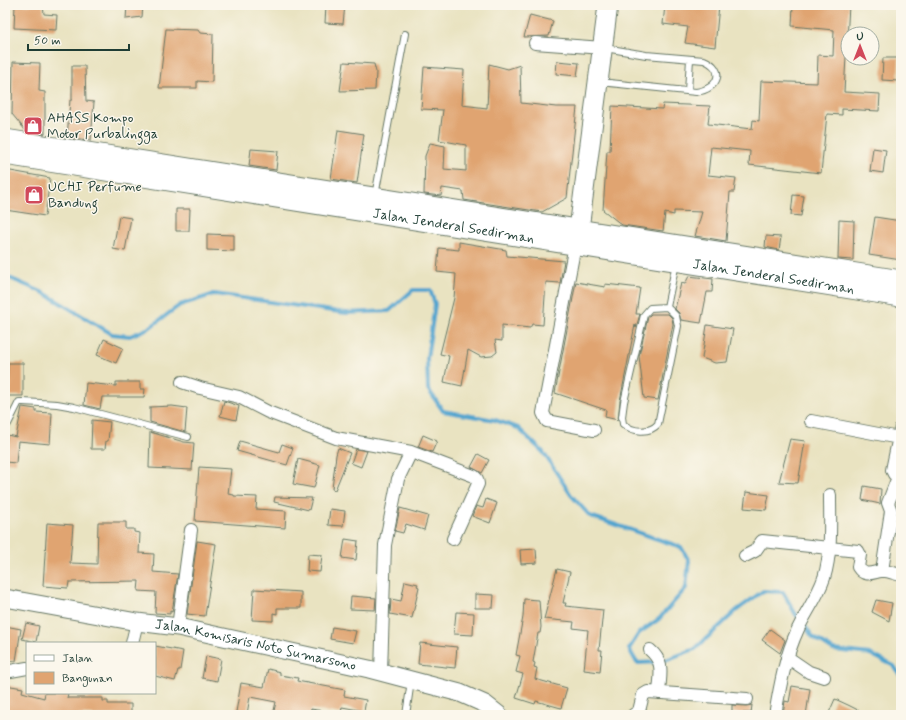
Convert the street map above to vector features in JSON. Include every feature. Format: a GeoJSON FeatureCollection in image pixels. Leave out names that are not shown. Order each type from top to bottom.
{"type":"FeatureCollection","features":[{"type":"Feature","properties":{"kind":"main road"},"geometry":{"type":"LineString","coordinates":[[577,237],[608,5]]}},
{"type":"Feature","properties":{"kind":"main road","name":"Jalan Jenderal Soedirman"},"geometry":{"type":"LineString","coordinates":[[5,139],[375,197],[577,237],[676,261],[901,297]]}},
{"type":"Feature","properties":{"kind":"main road","name":"Jalan Jenderal Soedirman"},"geometry":{"type":"LineString","coordinates":[[5,155],[577,237],[901,280]]}},
{"type":"Feature","properties":{"kind":"street"},"geometry":{"type":"LineString","coordinates":[[535,44],[602,48]]}},
{"type":"Feature","properties":{"kind":"street"},"geometry":{"type":"LineString","coordinates":[[577,237],[543,413],[548,421],[594,430]]}},
{"type":"Feature","properties":{"kind":"street"},"geometry":{"type":"LineString","coordinates":[[182,382],[206,390],[238,397],[268,412],[336,438],[411,452],[468,473],[477,479],[478,484],[453,539]]}},
{"type":"Feature","properties":{"kind":"street"},"geometry":{"type":"LineString","coordinates":[[811,422],[900,432],[892,470],[892,472],[899,477],[888,503],[891,511],[882,570]]}},
{"type":"Feature","properties":{"kind":"street"},"geometry":{"type":"LineString","coordinates":[[381,672],[385,545],[398,479],[411,452]]}},
{"type":"Feature","properties":{"kind":"street"},"geometry":{"type":"LineString","coordinates":[[775,715],[787,657],[797,630],[819,592],[824,576],[828,548],[830,495]]}},
{"type":"Feature","properties":{"kind":"street"},"geometry":{"type":"LineString","coordinates":[[178,627],[191,530]]}},
{"type":"Feature","properties":{"kind":"street"},"geometry":{"type":"LineString","coordinates":[[745,556],[755,551],[762,541],[828,548],[858,552],[860,555],[858,567],[860,570],[872,574],[882,570],[901,575]]}},
{"type":"Feature","properties":{"kind":"street","name":"Jalan Komisaris Noto Sumarsono"},"geometry":{"type":"LineString","coordinates":[[5,598],[137,622],[178,627],[412,679],[474,698],[485,704],[499,715]]}},
{"type":"Feature","properties":{"kind":"street"},"geometry":{"type":"LineString","coordinates":[[132,642],[137,622]]}},
{"type":"Feature","properties":{"kind":"street"},"geometry":{"type":"LineString","coordinates":[[650,650],[658,657],[660,662],[659,693]]}},
{"type":"Feature","properties":{"kind":"street"},"geometry":{"type":"LineString","coordinates":[[787,657],[809,672],[824,676]]}},
{"type":"Feature","properties":{"kind":"street"},"geometry":{"type":"LineString","coordinates":[[5,672],[26,668]]}},
{"type":"Feature","properties":{"kind":"street"},"geometry":{"type":"LineString","coordinates":[[633,715],[639,711],[645,693],[747,699]]}},
{"type":"Feature","properties":{"kind":"lane"},"geometry":{"type":"LineString","coordinates":[[375,197],[405,34]]}},
{"type":"Feature","properties":{"kind":"lane"},"geometry":{"type":"LineString","coordinates":[[598,82],[688,91],[706,91],[716,83],[717,77],[715,69],[710,63],[690,59],[646,55],[602,48]]}},
{"type":"Feature","properties":{"kind":"lane"},"geometry":{"type":"LineString","coordinates":[[688,91],[690,59]]}},
{"type":"Feature","properties":{"kind":"lane"},"geometry":{"type":"LineString","coordinates":[[667,307],[676,261]]}},
{"type":"Feature","properties":{"kind":"lane"},"geometry":{"type":"LineString","coordinates":[[667,307],[676,316],[678,326],[658,424],[654,428],[639,430],[623,424],[622,417],[624,402],[644,315],[650,308],[667,307]]}},
{"type":"Feature","properties":{"kind":"lane"},"geometry":{"type":"LineString","coordinates":[[5,426],[8,424],[19,402],[57,404],[74,407],[188,437]]}},
{"type":"Feature","properties":{"kind":"lane"},"geometry":{"type":"LineString","coordinates":[[406,715],[412,679]]}},
{"type":"Feature","properties":{"kind":"building"},"geometry":{"type":"Polygon","coordinates":[[[15,5],[43,5],[44,14],[57,15],[56,30],[14,28],[15,5]]]}},
{"type":"Feature","properties":{"kind":"building"},"geometry":{"type":"Polygon","coordinates":[[[127,5],[143,5],[142,17],[126,19],[127,5]]]}},
{"type":"Feature","properties":{"kind":"building"},"geometry":{"type":"Polygon","coordinates":[[[326,5],[345,5],[343,24],[325,23],[326,5]]]}},
{"type":"Feature","properties":{"kind":"building"},"geometry":{"type":"Polygon","coordinates":[[[665,5],[719,5],[715,47],[685,43],[688,27],[663,24],[665,5]]]}},
{"type":"Feature","properties":{"kind":"building"},"geometry":{"type":"Polygon","coordinates":[[[793,5],[849,5],[848,26],[840,26],[840,66],[845,66],[844,92],[880,94],[879,111],[842,109],[842,115],[827,114],[821,173],[749,165],[750,151],[711,147],[708,175],[736,178],[734,192],[730,192],[726,241],[695,236],[702,212],[674,211],[674,215],[665,213],[663,231],[622,225],[603,210],[607,151],[610,151],[612,106],[662,109],[663,104],[710,106],[708,124],[752,129],[753,120],[759,121],[761,81],[817,83],[818,55],[833,56],[834,30],[792,26],[793,5]]]}},
{"type":"Feature","properties":{"kind":"building"},"geometry":{"type":"Polygon","coordinates":[[[530,15],[553,21],[549,36],[524,37],[530,15]]]}},
{"type":"Feature","properties":{"kind":"building"},"geometry":{"type":"Polygon","coordinates":[[[166,29],[198,30],[200,33],[213,34],[212,82],[197,81],[197,88],[159,88],[166,29]]]}},
{"type":"Feature","properties":{"kind":"building"},"geometry":{"type":"Polygon","coordinates":[[[883,58],[899,58],[898,81],[882,80],[883,58]]]}},
{"type":"Feature","properties":{"kind":"building"},"geometry":{"type":"Polygon","coordinates":[[[557,61],[579,63],[577,76],[556,74],[557,61]]]}},
{"type":"Feature","properties":{"kind":"building","name":"AHASS Kompo Motor Purbalingga"},"geometry":{"type":"Polygon","coordinates":[[[13,62],[40,63],[39,91],[45,92],[45,134],[26,131],[12,114],[13,62]]]}},
{"type":"Feature","properties":{"kind":"building"},"geometry":{"type":"Polygon","coordinates":[[[344,62],[374,64],[376,72],[375,90],[340,91],[344,62]]]}},
{"type":"Feature","properties":{"kind":"building"},"geometry":{"type":"Polygon","coordinates":[[[489,64],[508,69],[520,65],[521,103],[556,107],[577,107],[567,198],[542,212],[464,200],[463,191],[442,188],[441,196],[424,194],[425,156],[430,143],[445,146],[444,169],[466,171],[466,145],[439,140],[443,110],[421,109],[424,67],[464,70],[462,105],[487,108],[489,64]]]}},
{"type":"Feature","properties":{"kind":"building"},"geometry":{"type":"Polygon","coordinates":[[[72,66],[85,66],[86,101],[94,102],[91,140],[67,138],[70,100],[72,100],[72,66]]]}},
{"type":"Feature","properties":{"kind":"building"},"geometry":{"type":"Polygon","coordinates":[[[338,130],[364,134],[357,183],[331,179],[338,130]]]}},
{"type":"Feature","properties":{"kind":"building"},"geometry":{"type":"Polygon","coordinates":[[[873,148],[886,150],[883,173],[870,171],[873,148]]]}},
{"type":"Feature","properties":{"kind":"building"},"geometry":{"type":"Polygon","coordinates":[[[251,149],[278,151],[276,170],[249,166],[251,149]]]}},
{"type":"Feature","properties":{"kind":"building"},"geometry":{"type":"Polygon","coordinates":[[[5,170],[50,178],[45,216],[5,210],[5,170]]]}},
{"type":"Feature","properties":{"kind":"building"},"geometry":{"type":"Polygon","coordinates":[[[793,195],[804,196],[801,216],[791,215],[793,195]]]}},
{"type":"Feature","properties":{"kind":"building"},"geometry":{"type":"Polygon","coordinates":[[[176,209],[190,209],[189,231],[176,231],[176,209]]]}},
{"type":"Feature","properties":{"kind":"building"},"geometry":{"type":"Polygon","coordinates":[[[119,216],[131,218],[125,251],[113,249],[119,216]]]}},
{"type":"Feature","properties":{"kind":"building"},"geometry":{"type":"Polygon","coordinates":[[[875,217],[901,221],[901,260],[869,255],[875,217]]]}},
{"type":"Feature","properties":{"kind":"building"},"geometry":{"type":"Polygon","coordinates":[[[839,220],[854,221],[853,260],[838,259],[839,220]]]}},
{"type":"Feature","properties":{"kind":"building"},"geometry":{"type":"Polygon","coordinates":[[[207,234],[234,235],[234,251],[207,250],[207,234]]]}},
{"type":"Feature","properties":{"kind":"building"},"geometry":{"type":"Polygon","coordinates":[[[766,236],[781,237],[779,250],[765,247],[766,236]]]}},
{"type":"Feature","properties":{"kind":"building"},"geometry":{"type":"Polygon","coordinates":[[[459,242],[506,250],[507,256],[564,261],[560,283],[546,282],[543,325],[532,324],[530,328],[502,325],[502,341],[495,340],[497,352],[492,356],[481,357],[468,350],[462,386],[444,382],[449,356],[440,354],[454,298],[456,274],[437,272],[439,248],[459,250],[459,242]]]}},
{"type":"Feature","properties":{"kind":"building"},"geometry":{"type":"Polygon","coordinates":[[[689,276],[713,279],[712,292],[707,292],[701,323],[681,320],[679,313],[675,309],[681,283],[685,284],[689,276]]]}},
{"type":"Feature","properties":{"kind":"building"},"geometry":{"type":"Polygon","coordinates":[[[576,282],[605,287],[605,284],[640,288],[636,314],[640,314],[636,328],[635,325],[620,401],[618,420],[605,417],[606,410],[555,393],[576,282]]]}},
{"type":"Feature","properties":{"kind":"building"},"geometry":{"type":"Polygon","coordinates":[[[651,314],[668,314],[672,318],[673,324],[658,400],[644,398],[639,356],[648,317],[651,314]]]}},
{"type":"Feature","properties":{"kind":"building"},"geometry":{"type":"Polygon","coordinates":[[[707,325],[733,329],[727,362],[715,363],[702,358],[707,325]]]}},
{"type":"Feature","properties":{"kind":"building"},"geometry":{"type":"Polygon","coordinates":[[[104,339],[123,348],[116,363],[97,355],[104,339]]]}},
{"type":"Feature","properties":{"kind":"building"},"geometry":{"type":"Polygon","coordinates":[[[8,363],[23,363],[23,396],[7,396],[8,363]]]}},
{"type":"Feature","properties":{"kind":"building"},"geometry":{"type":"Polygon","coordinates":[[[116,382],[140,382],[140,389],[145,389],[144,397],[102,397],[100,409],[84,405],[86,383],[116,386],[116,382]]]}},
{"type":"Feature","properties":{"kind":"building"},"geometry":{"type":"Polygon","coordinates":[[[224,401],[239,406],[236,420],[220,416],[224,401]]]}},
{"type":"Feature","properties":{"kind":"building"},"geometry":{"type":"Polygon","coordinates":[[[172,406],[187,408],[185,432],[150,422],[150,407],[172,406]]]}},
{"type":"Feature","properties":{"kind":"building"},"geometry":{"type":"Polygon","coordinates":[[[22,407],[36,409],[36,412],[52,413],[50,444],[18,441],[16,463],[5,462],[7,435],[16,437],[22,407]]]}},
{"type":"Feature","properties":{"kind":"building"},"geometry":{"type":"Polygon","coordinates":[[[92,420],[110,422],[108,441],[106,441],[105,449],[91,449],[92,420]]]}},
{"type":"Feature","properties":{"kind":"building"},"geometry":{"type":"Polygon","coordinates":[[[150,432],[184,442],[194,443],[192,470],[149,468],[150,432]]]}},
{"type":"Feature","properties":{"kind":"building"},"geometry":{"type":"Polygon","coordinates":[[[423,435],[437,441],[432,452],[418,447],[423,435]]]}},
{"type":"Feature","properties":{"kind":"building"},"geometry":{"type":"Polygon","coordinates":[[[790,439],[805,441],[798,483],[779,482],[790,439]]]}},
{"type":"Feature","properties":{"kind":"building"},"geometry":{"type":"Polygon","coordinates":[[[240,441],[279,452],[282,444],[293,448],[287,465],[237,451],[240,441]]]}},
{"type":"Feature","properties":{"kind":"building"},"geometry":{"type":"Polygon","coordinates":[[[338,448],[350,453],[335,490],[332,489],[338,448]]]}},
{"type":"Feature","properties":{"kind":"building"},"geometry":{"type":"Polygon","coordinates":[[[356,449],[367,451],[361,467],[351,463],[356,449]]]}},
{"type":"Feature","properties":{"kind":"building"},"geometry":{"type":"Polygon","coordinates":[[[478,454],[489,460],[482,473],[471,467],[478,454]]]}},
{"type":"Feature","properties":{"kind":"building"},"geometry":{"type":"Polygon","coordinates":[[[298,459],[320,465],[314,488],[293,484],[298,459]]]}},
{"type":"Feature","properties":{"kind":"building"},"geometry":{"type":"Polygon","coordinates":[[[199,467],[231,469],[228,494],[234,496],[257,497],[256,509],[286,511],[285,528],[195,521],[199,467]]]}},
{"type":"Feature","properties":{"kind":"building"},"geometry":{"type":"Polygon","coordinates":[[[864,486],[881,489],[880,504],[862,500],[864,486]]]}},
{"type":"Feature","properties":{"kind":"building"},"geometry":{"type":"Polygon","coordinates":[[[746,492],[769,495],[766,510],[744,508],[746,492]]]}},
{"type":"Feature","properties":{"kind":"building"},"geometry":{"type":"Polygon","coordinates":[[[275,497],[312,498],[309,510],[274,502],[275,497]]]}},
{"type":"Feature","properties":{"kind":"building"},"geometry":{"type":"Polygon","coordinates":[[[486,499],[497,503],[490,523],[472,516],[476,506],[483,508],[486,499]]]}},
{"type":"Feature","properties":{"kind":"building"},"geometry":{"type":"Polygon","coordinates":[[[400,508],[428,516],[424,530],[406,524],[403,533],[395,531],[400,508]]]}},
{"type":"Feature","properties":{"kind":"building"},"geometry":{"type":"Polygon","coordinates":[[[330,509],[345,511],[343,526],[328,525],[330,509]]]}},
{"type":"Feature","properties":{"kind":"building"},"geometry":{"type":"Polygon","coordinates":[[[98,522],[126,522],[126,529],[134,529],[134,532],[140,533],[139,553],[154,554],[153,572],[178,574],[172,612],[170,611],[170,614],[155,613],[156,592],[138,591],[139,581],[69,582],[68,588],[43,586],[47,523],[73,525],[70,563],[97,564],[98,522]]]}},
{"type":"Feature","properties":{"kind":"building"},"geometry":{"type":"Polygon","coordinates":[[[345,539],[358,541],[356,560],[342,558],[345,539]]]}},
{"type":"Feature","properties":{"kind":"building"},"geometry":{"type":"Polygon","coordinates":[[[197,541],[216,544],[205,616],[187,614],[197,541]]]}},
{"type":"Feature","properties":{"kind":"building"},"geometry":{"type":"Polygon","coordinates":[[[536,549],[537,563],[521,564],[520,550],[536,549]]]}},
{"type":"Feature","properties":{"kind":"building"},"geometry":{"type":"Polygon","coordinates":[[[308,554],[322,555],[320,572],[307,571],[308,554]]]}},
{"type":"Feature","properties":{"kind":"building"},"geometry":{"type":"Polygon","coordinates":[[[557,569],[570,572],[563,603],[566,603],[565,606],[603,610],[599,650],[602,650],[600,672],[584,670],[588,630],[573,628],[574,622],[544,619],[557,569]]]}},
{"type":"Feature","properties":{"kind":"building"},"geometry":{"type":"Polygon","coordinates":[[[405,581],[418,584],[417,586],[419,587],[412,618],[390,614],[391,599],[401,601],[405,581]]]}},
{"type":"Feature","properties":{"kind":"building"},"geometry":{"type":"Polygon","coordinates":[[[254,589],[301,592],[301,608],[277,608],[277,614],[273,613],[273,621],[252,620],[254,589]]]}},
{"type":"Feature","properties":{"kind":"building"},"geometry":{"type":"Polygon","coordinates":[[[475,594],[494,595],[493,608],[475,608],[475,594]]]}},
{"type":"Feature","properties":{"kind":"building"},"geometry":{"type":"Polygon","coordinates":[[[351,596],[376,598],[375,610],[350,609],[351,596]]]}},
{"type":"Feature","properties":{"kind":"building"},"geometry":{"type":"Polygon","coordinates":[[[524,599],[539,600],[541,627],[540,633],[538,633],[533,662],[535,663],[534,667],[537,668],[535,679],[567,688],[561,708],[536,701],[535,704],[516,698],[523,674],[516,672],[520,656],[516,655],[523,617],[524,599]]]}},
{"type":"Feature","properties":{"kind":"building"},"geometry":{"type":"Polygon","coordinates":[[[876,600],[892,603],[889,621],[872,612],[876,600]]]}},
{"type":"Feature","properties":{"kind":"building"},"geometry":{"type":"Polygon","coordinates":[[[456,612],[474,613],[473,635],[454,634],[456,612]]]}},
{"type":"Feature","properties":{"kind":"building"},"geometry":{"type":"Polygon","coordinates":[[[26,623],[39,626],[36,642],[22,639],[26,623]]]}},
{"type":"Feature","properties":{"kind":"building"},"geometry":{"type":"Polygon","coordinates":[[[5,626],[21,629],[16,661],[5,660],[5,626]]]}},
{"type":"Feature","properties":{"kind":"building"},"geometry":{"type":"Polygon","coordinates":[[[332,627],[356,631],[353,643],[330,639],[332,627]]]}},
{"type":"Feature","properties":{"kind":"building"},"geometry":{"type":"Polygon","coordinates":[[[770,629],[785,640],[780,653],[762,640],[770,629]]]}},
{"type":"Feature","properties":{"kind":"building"},"geometry":{"type":"Polygon","coordinates":[[[420,643],[457,647],[455,668],[418,664],[420,643]]]}},
{"type":"Feature","properties":{"kind":"building"},"geometry":{"type":"Polygon","coordinates":[[[156,646],[183,651],[180,670],[178,670],[175,681],[156,676],[156,646]]]}},
{"type":"Feature","properties":{"kind":"building"},"geometry":{"type":"Polygon","coordinates":[[[206,656],[221,659],[217,681],[202,678],[206,656]]]}},
{"type":"Feature","properties":{"kind":"building"},"geometry":{"type":"Polygon","coordinates":[[[268,669],[280,672],[280,675],[298,678],[297,681],[345,690],[344,696],[366,700],[364,711],[342,707],[341,714],[311,709],[310,715],[289,712],[288,715],[273,715],[276,702],[250,697],[247,714],[236,712],[241,683],[264,687],[268,669]]]}},
{"type":"Feature","properties":{"kind":"building"},"geometry":{"type":"Polygon","coordinates":[[[5,685],[23,688],[22,692],[26,694],[44,698],[45,694],[68,694],[67,698],[103,698],[103,701],[108,701],[108,704],[131,704],[131,715],[5,715],[5,685]]]}},
{"type":"Feature","properties":{"kind":"building"},"geometry":{"type":"Polygon","coordinates":[[[792,686],[810,689],[806,715],[783,715],[785,701],[789,702],[792,686]]]}},
{"type":"Feature","properties":{"kind":"building"},"geometry":{"type":"Polygon","coordinates":[[[835,699],[848,705],[868,715],[828,715],[835,699]]]}},
{"type":"Feature","properties":{"kind":"building"},"geometry":{"type":"Polygon","coordinates":[[[732,705],[752,705],[751,713],[732,713],[732,705]]]}},
{"type":"Feature","properties":{"kind":"waterway"},"geometry":{"type":"LineString","coordinates":[[5,276],[44,293],[112,334],[130,336],[149,328],[180,305],[215,294],[346,313],[389,311],[413,290],[430,290],[435,304],[427,358],[428,389],[443,411],[495,420],[518,428],[543,452],[571,495],[590,516],[681,547],[689,561],[686,588],[659,619],[639,633],[629,649],[637,663],[660,662],[695,649],[737,610],[763,591],[783,592],[795,613],[813,637],[833,650],[870,654],[894,666],[901,677]]}},
{"type":"Feature","properties":{"kind":"place","name":"AHASS Kompo Motor Purbalingga"},"geometry":{"type":"Point","coordinates":[33,126]}},
{"type":"Feature","properties":{"kind":"place","name":"UCHI Perfume Bandung"},"geometry":{"type":"Point","coordinates":[34,195]}}]}
